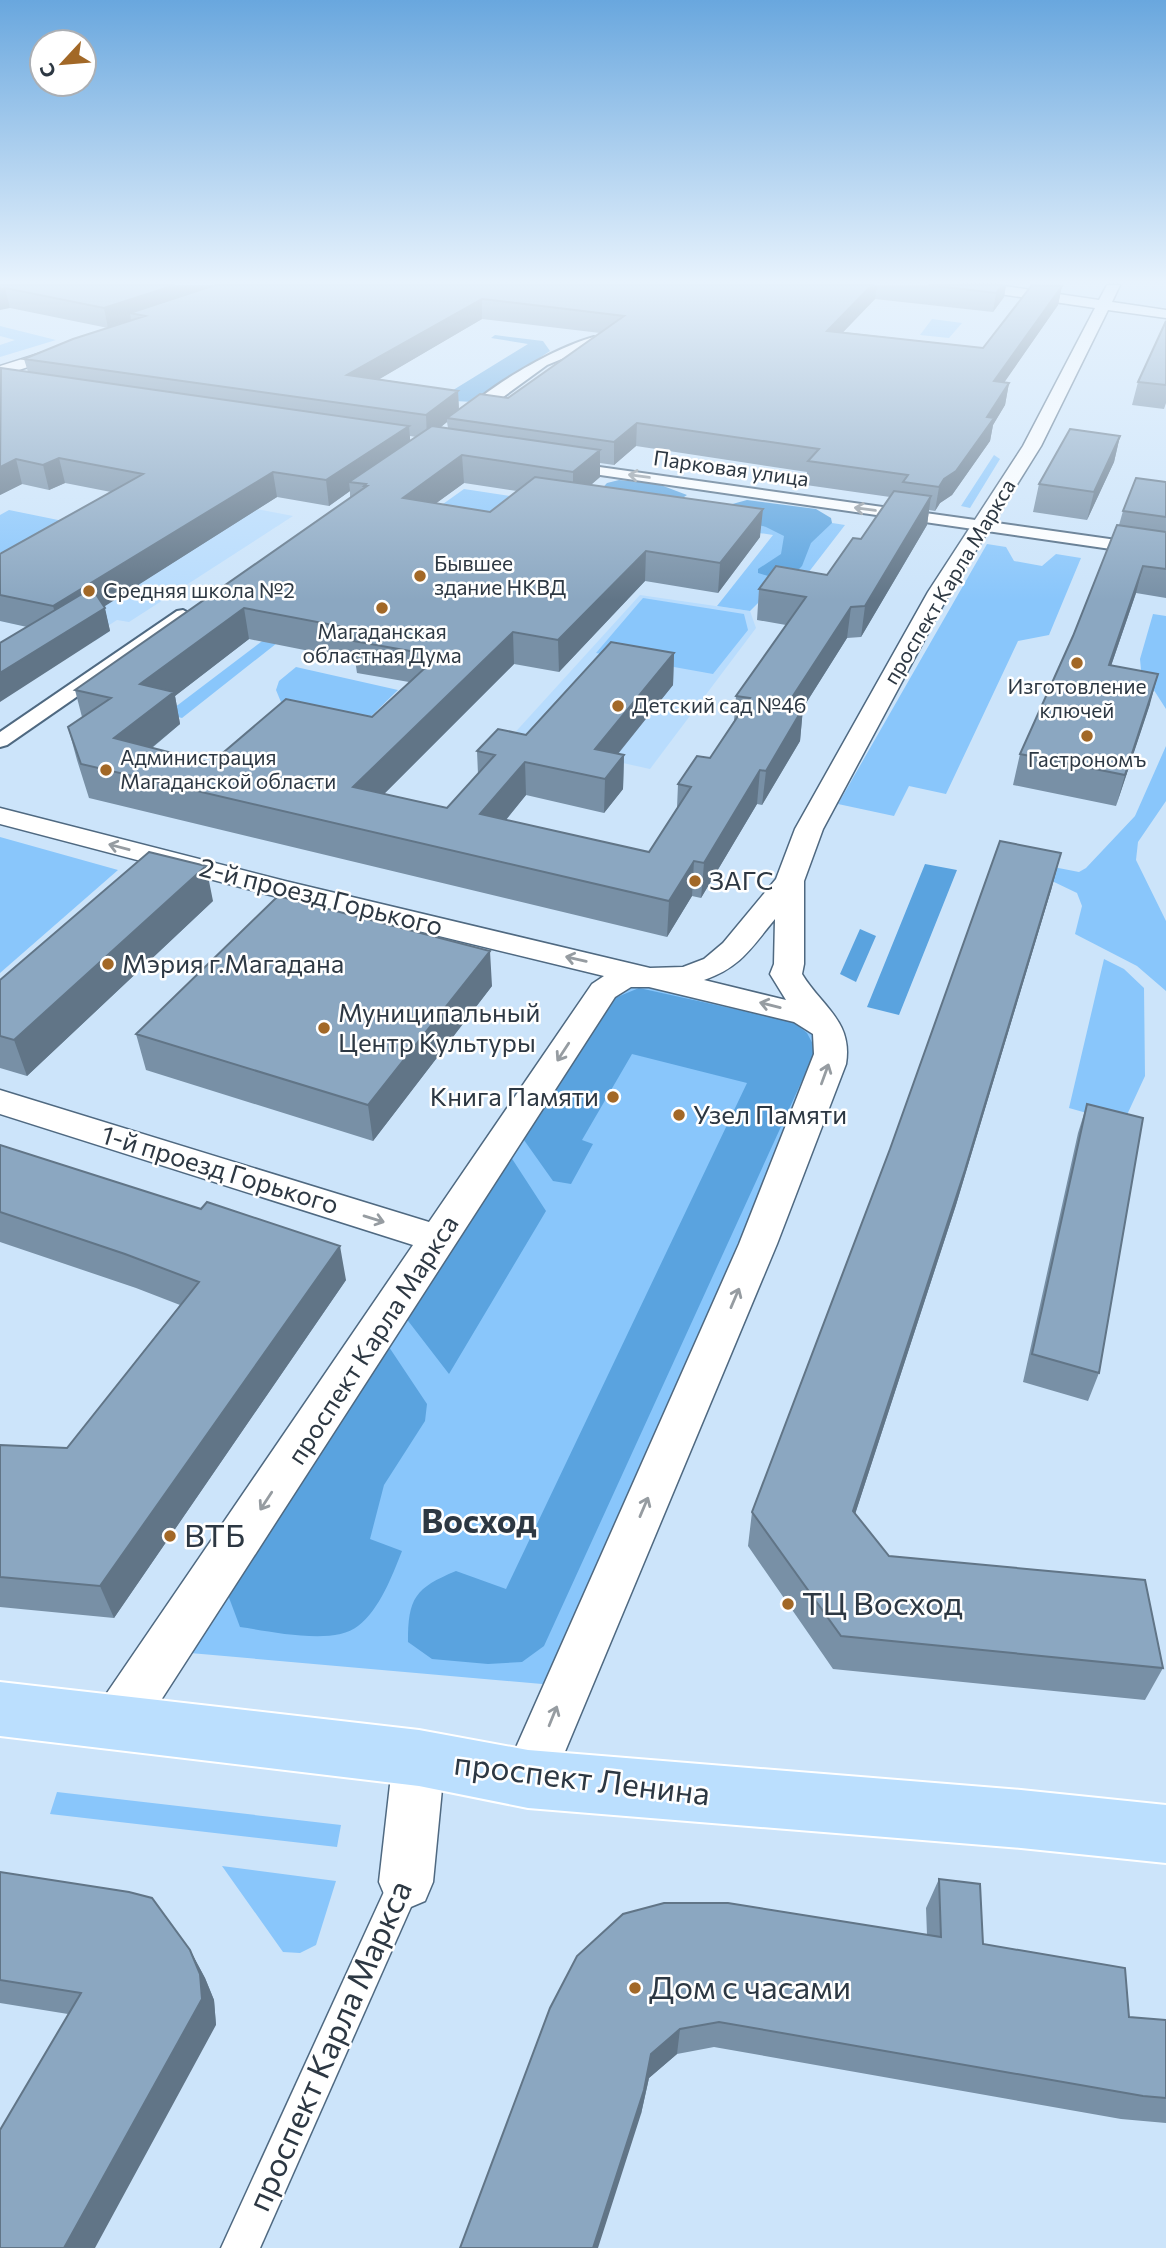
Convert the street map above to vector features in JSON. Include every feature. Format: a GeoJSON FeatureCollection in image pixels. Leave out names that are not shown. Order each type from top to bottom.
{"type":"FeatureCollection","features":[{"type":"Feature","properties":{"kind":"main road","name":"проспект Ленина"},"geometry":{"type":"LineString","coordinates":[[0,1709],[419,1758],[528,1779],[1021,1819],[1166,1834]]}},
{"type":"Feature","properties":{"kind":"street"},"geometry":{"type":"LineString","coordinates":[[450,430],[506,390]]}},
{"type":"Feature","properties":{"kind":"street","name":"проспект Карла Маркса"},"geometry":{"type":"LineString","coordinates":[[116,1724],[603,991],[617,981],[643,975],[687,976],[715,965],[734,949],[790,881],[809,829],[939,592],[1032,446],[1060,390]]}},
{"type":"Feature","properties":{"kind":"street","name":"Парковая улица"},"geometry":{"type":"LineString","coordinates":[[547,463],[1166,552]]}},
{"type":"Feature","properties":{"kind":"street"},"geometry":{"type":"LineString","coordinates":[[0,741],[193,609]]}},
{"type":"Feature","properties":{"kind":"street","name":"2-й проезд Горького"},"geometry":{"type":"LineString","coordinates":[[0,816],[280,889],[643,975]]}},
{"type":"Feature","properties":{"kind":"street","name":"проспект Карла Маркса"},"geometry":{"type":"LineString","coordinates":[[528,1779],[793,1160],[829,1064],[833,1045],[823,1023],[790,984],[786,974],[790,943],[790,881]]}},
{"type":"Feature","properties":{"kind":"street"},"geometry":{"type":"LineString","coordinates":[[643,975],[804,1014],[823,1023]]}},
{"type":"Feature","properties":{"kind":"street","name":"1-й проезд Горького"},"geometry":{"type":"LineString","coordinates":[[0,1102],[439,1239]]}},
{"type":"Feature","properties":{"kind":"street","name":"проспект Карла Маркса"},"geometry":{"type":"LineString","coordinates":[[240,2248],[406,1882],[419,1758]]}},
{"type":"Feature","properties":{"kind":"shaded area"},"geometry":{"type":"Polygon","coordinates":[[[453,390],[491,390],[473,402],[437,400],[453,390]]]}},
{"type":"Feature","properties":{"kind":"shaded area"},"geometry":{"type":"Polygon","coordinates":[[[994,455],[1000,459],[970,508],[961,506],[994,455]]]}},
{"type":"Feature","properties":{"kind":"shaded area"},"geometry":{"type":"Polygon","coordinates":[[[619,480],[658,484],[687,495],[681,499],[595,496],[607,483],[619,480]]]}},
{"type":"Feature","properties":{"kind":"shaded area"},"geometry":{"type":"Polygon","coordinates":[[[464,489],[530,499],[518,518],[422,519],[464,489]]]}},
{"type":"Feature","properties":{"kind":"shaded area"},"geometry":{"type":"Polygon","coordinates":[[[614,489],[845,525],[798,586],[759,602],[750,611],[717,606],[773,535],[594,508],[614,489]]]}},
{"type":"Feature","properties":{"kind":"shaded area"},"geometry":{"type":"Polygon","coordinates":[[[747,500],[816,509],[831,518],[832,523],[811,543],[802,566],[796,572],[772,577],[758,573],[758,569],[781,554],[784,536],[766,527],[729,516],[725,506],[747,500]]]}},
{"type":"Feature","properties":{"kind":"shaded area","name":"Средняя школа №2"},"geometry":{"type":"Polygon","coordinates":[[[251,508],[293,516],[129,622],[117,620],[103,629],[110,631],[95,641],[0,621],[0,552],[8,553],[251,508]]]}},
{"type":"Feature","properties":{"kind":"shaded area"},"geometry":{"type":"Polygon","coordinates":[[[9,510],[68,522],[8,553],[0,552],[0,515],[9,510]]]}},
{"type":"Feature","properties":{"kind":"shaded area"},"geometry":{"type":"Polygon","coordinates":[[[987,544],[1006,547],[1014,561],[1042,566],[1056,554],[1081,558],[1049,635],[1018,641],[946,794],[909,786],[894,816],[838,804],[987,544]]]}},
{"type":"Feature","properties":{"kind":"shaded area","name":"Детский сад №46"},"geometry":{"type":"Polygon","coordinates":[[[640,595],[750,611],[756,628],[650,769],[510,738],[640,595]]]}},
{"type":"Feature","properties":{"kind":"shaded area"},"geometry":{"type":"Polygon","coordinates":[[[643,598],[744,614],[748,630],[713,674],[596,653],[643,598]]]}},
{"type":"Feature","properties":{"kind":"shaded area"},"geometry":{"type":"Polygon","coordinates":[[[1153,614],[1166,616],[1166,709],[1141,670],[1140,659],[1153,614]]]}},
{"type":"Feature","properties":{"kind":"shaded area"},"geometry":{"type":"Polygon","coordinates":[[[282,626],[296,628],[182,718],[166,714],[282,626]]]}},
{"type":"Feature","properties":{"kind":"shaded area"},"geometry":{"type":"Polygon","coordinates":[[[296,667],[398,690],[355,732],[283,707],[276,690],[279,681],[296,667]]]}},
{"type":"Feature","properties":{"kind":"shaded area"},"geometry":{"type":"Polygon","coordinates":[[[1166,746],[1166,801],[1138,842],[1136,860],[1166,921],[1166,991],[1137,966],[1075,934],[1082,906],[1077,893],[1002,857],[1079,872],[1086,868],[1135,816],[1166,746]]]}},
{"type":"Feature","properties":{"kind":"shaded area"},"geometry":{"type":"Polygon","coordinates":[[[0,837],[118,870],[0,973],[0,837]]]}},
{"type":"Feature","properties":{"kind":"shaded area"},"geometry":{"type":"Polygon","coordinates":[[[925,864],[957,870],[899,1015],[867,1007],[925,864]]]}},
{"type":"Feature","properties":{"kind":"shaded area"},"geometry":{"type":"Polygon","coordinates":[[[860,929],[876,936],[856,982],[840,974],[860,929]]]}},
{"type":"Feature","properties":{"kind":"shaded area"},"geometry":{"type":"Polygon","coordinates":[[[1104,959],[1124,969],[1144,988],[1145,1076],[1126,1117],[1115,1121],[1069,1108],[1104,959]]]}},
{"type":"Feature","properties":{"kind":"shaded area"},"geometry":{"type":"Polygon","coordinates":[[[643,975],[830,1033],[565,1686],[167,1651],[594,1006],[643,975]]]}},
{"type":"Feature","properties":{"kind":"shaded area"},"geometry":{"type":"Polygon","coordinates":[[[639,988],[794,1022],[807,1033],[816,1050],[544,1646],[522,1662],[488,1664],[432,1659],[408,1642],[412,1605],[423,1589],[456,1571],[506,1589],[747,1083],[632,1054],[582,1140],[593,1144],[571,1184],[553,1181],[519,1133],[610,1000],[639,988]]]}},
{"type":"Feature","properties":{"kind":"shaded area"},"geometry":{"type":"Polygon","coordinates":[[[505,1148],[546,1211],[449,1374],[402,1313],[505,1148]]]}},
{"type":"Feature","properties":{"kind":"shaded area"},"geometry":{"type":"Polygon","coordinates":[[[389,1347],[427,1404],[425,1421],[384,1485],[370,1539],[402,1551],[385,1591],[366,1619],[347,1632],[301,1636],[240,1627],[225,1587],[389,1347]]]}},
{"type":"Feature","properties":{"kind":"shaded area"},"geometry":{"type":"Polygon","coordinates":[[[57,1792],[341,1825],[337,1847],[50,1814],[57,1792]]]}},
{"type":"Feature","properties":{"kind":"shaded area"},"geometry":{"type":"Polygon","coordinates":[[[222,1866],[336,1881],[316,1945],[300,1953],[283,1952],[222,1866]]]}},
{"type":"Feature","properties":{"kind":"building"},"geometry":{"type":"Polygon","coordinates":[[[1,390],[155,390],[409,426],[326,480],[273,472],[53,606],[0,595],[0,554],[143,474],[59,458],[43,465],[16,459],[0,467],[1,390]]]}},
{"type":"Feature","properties":{"kind":"building"},"geometry":{"type":"Polygon","coordinates":[[[246,390],[458,391],[426,415],[246,390]]]}},
{"type":"Feature","properties":{"kind":"building"},"geometry":{"type":"Polygon","coordinates":[[[519,390],[1005,390],[987,417],[994,418],[956,471],[944,479],[939,487],[903,482],[908,475],[808,461],[819,449],[637,423],[614,442],[447,418],[480,394],[508,398],[519,390]]]}},
{"type":"Feature","properties":{"kind":"building"},"geometry":{"type":"Polygon","coordinates":[[[432,426],[600,450],[573,472],[462,455],[403,498],[490,512],[535,477],[763,509],[720,563],[646,551],[558,640],[513,632],[353,787],[447,808],[495,755],[477,751],[498,729],[526,735],[611,642],[674,653],[595,749],[624,755],[605,779],[525,762],[480,814],[649,852],[691,787],[678,784],[697,756],[710,758],[750,698],[736,696],[806,597],[759,589],[776,566],[827,575],[853,538],[861,539],[894,491],[931,496],[865,606],[851,607],[787,705],[803,708],[766,771],[760,770],[704,863],[694,861],[669,901],[81,764],[68,727],[111,698],[75,690],[367,486],[349,482],[432,426]],[[244,608],[140,684],[174,692],[114,738],[211,763],[286,699],[372,717],[438,656],[353,641],[365,631],[244,608]]]}},
{"type":"Feature","properties":{"kind":"building"},"geometry":{"type":"Polygon","coordinates":[[[1070,429],[1120,436],[1094,492],[1039,484],[1070,429]]]}},
{"type":"Feature","properties":{"kind":"building"},"geometry":{"type":"Polygon","coordinates":[[[1136,478],[1166,482],[1166,517],[1123,511],[1136,478]]]}},
{"type":"Feature","properties":{"kind":"building"},"geometry":{"type":"Polygon","coordinates":[[[1117,525],[1166,532],[1166,569],[1143,566],[1109,665],[1158,674],[1125,775],[1020,754],[1073,636],[1117,525]]]}},
{"type":"Feature","properties":{"kind":"building"},"geometry":{"type":"Polygon","coordinates":[[[92,588],[105,608],[0,673],[0,643],[92,588]]]}},
{"type":"Feature","properties":{"kind":"building"},"geometry":{"type":"Polygon","coordinates":[[[1000,841],[1061,853],[965,1170],[853,1511],[889,1556],[1145,1580],[1163,1668],[841,1636],[752,1512],[890,1149],[1000,841]]]}},
{"type":"Feature","properties":{"kind":"building"},"geometry":{"type":"Polygon","coordinates":[[[149,852],[206,866],[14,1040],[0,1036],[0,980],[149,852]]]}},
{"type":"Feature","properties":{"kind":"building","name":"Муниципальный Центр Культуры"},"geometry":{"type":"Polygon","coordinates":[[[278,896],[490,951],[368,1105],[136,1034],[278,896]]]}},
{"type":"Feature","properties":{"kind":"building"},"geometry":{"type":"Polygon","coordinates":[[[1087,1104],[1143,1118],[1099,1373],[1032,1354],[1087,1104]]]}},
{"type":"Feature","properties":{"kind":"building"},"geometry":{"type":"Polygon","coordinates":[[[0,1145],[201,1209],[207,1202],[340,1246],[100,1586],[0,1577],[0,1445],[67,1448],[199,1282],[0,1212],[0,1145]]]}},
{"type":"Feature","properties":{"kind":"building"},"geometry":{"type":"Polygon","coordinates":[[[0,1872],[152,1898],[190,1950],[200,1974],[202,1999],[64,2248],[0,2248],[0,2130],[81,1993],[0,1980],[0,1872]]]}},
{"type":"Feature","properties":{"kind":"building"},"geometry":{"type":"Polygon","coordinates":[[[939,1879],[980,1884],[983,1944],[1125,1968],[1129,2017],[1166,2020],[1166,2098],[719,2022],[680,2029],[651,2054],[644,2090],[593,2248],[460,2248],[550,2008],[577,1956],[623,1914],[664,1903],[728,1903],[941,1937],[939,1879]]]}},
{"type":"Feature","properties":{"kind":"place","name":"Бывшее здание НКВД"},"geometry":{"type":"Point","coordinates":[420,576]}},
{"type":"Feature","properties":{"kind":"place","name":"Средняя школа №2"},"geometry":{"type":"Point","coordinates":[89,591]}},
{"type":"Feature","properties":{"kind":"place","name":"Магаданская областная Дума"},"geometry":{"type":"Point","coordinates":[382,608]}},
{"type":"Feature","properties":{"kind":"place","name":"Изготовление ключей"},"geometry":{"type":"Point","coordinates":[1077,663]}},
{"type":"Feature","properties":{"kind":"place","name":"Детский сад №46"},"geometry":{"type":"Point","coordinates":[618,706]}},
{"type":"Feature","properties":{"kind":"place","name":"Гастрономъ"},"geometry":{"type":"Point","coordinates":[1087,736]}},
{"type":"Feature","properties":{"kind":"place","name":"Администрация Магаданской области"},"geometry":{"type":"Point","coordinates":[106,770]}},
{"type":"Feature","properties":{"kind":"place","name":"ЗАГС"},"geometry":{"type":"Point","coordinates":[695,881]}},
{"type":"Feature","properties":{"kind":"place","name":"Мэрия г.Магадана"},"geometry":{"type":"Point","coordinates":[108,964]}},
{"type":"Feature","properties":{"kind":"place","name":"Муниципальный Центр Культуры"},"geometry":{"type":"Point","coordinates":[324,1028]}},
{"type":"Feature","properties":{"kind":"place","name":"Книга Памяти"},"geometry":{"type":"Point","coordinates":[613,1097]}},
{"type":"Feature","properties":{"kind":"place","name":"Узел Памяти"},"geometry":{"type":"Point","coordinates":[679,1115]}},
{"type":"Feature","properties":{"kind":"place","name":"ВТБ"},"geometry":{"type":"Point","coordinates":[170,1536]}},
{"type":"Feature","properties":{"kind":"place","name":"ТЦ Восход"},"geometry":{"type":"Point","coordinates":[788,1604]}},
{"type":"Feature","properties":{"kind":"place","name":"Дом с часами"},"geometry":{"type":"Point","coordinates":[635,1988]}},
{"type":"Feature","properties":{"kind":"district","name":"Восход"},"geometry":{"type":"Point","coordinates":[479,1521]}}]}
